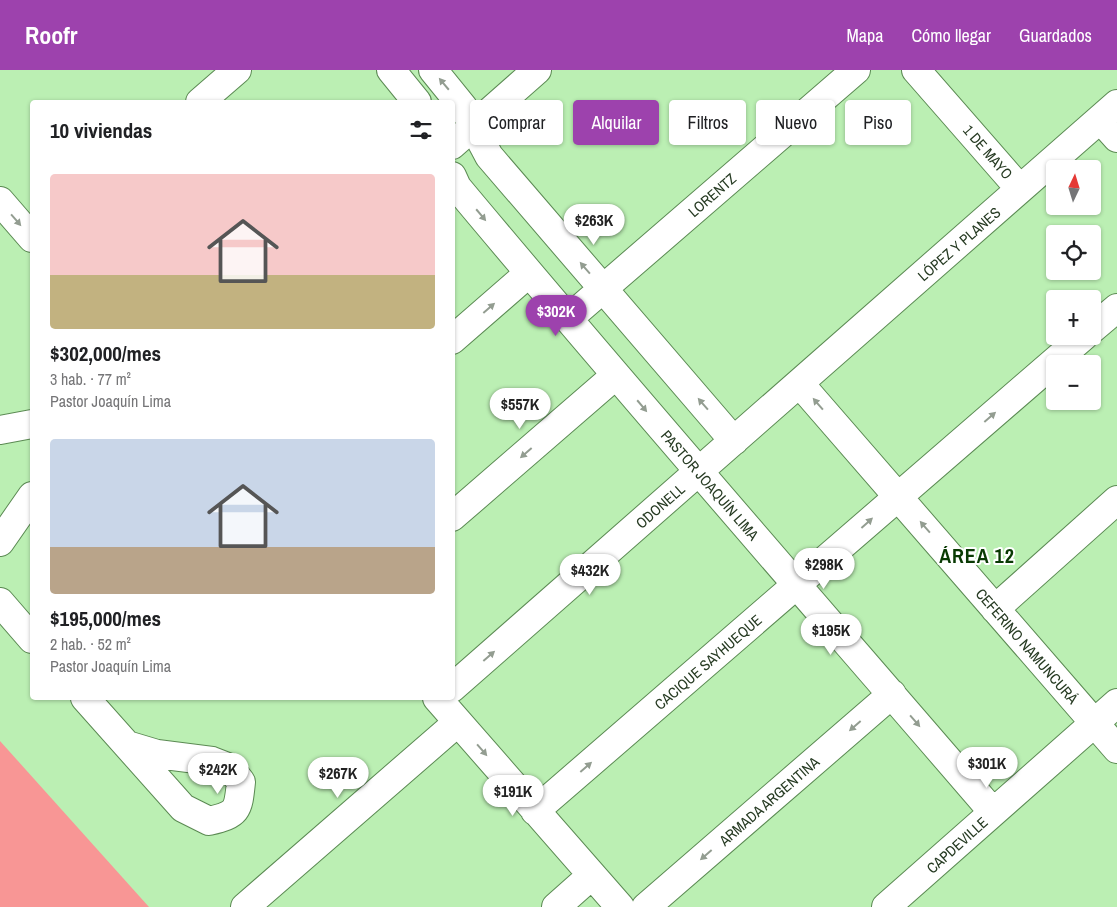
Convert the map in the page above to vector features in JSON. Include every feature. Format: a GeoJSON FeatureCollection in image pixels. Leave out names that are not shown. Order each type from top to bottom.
{"type":"FeatureCollection","features":[{"type":"Feature","properties":{"kind":"street"},"geometry":{"type":"LineString","coordinates":[[202,100],[237,70]]}},
{"type":"Feature","properties":{"kind":"street"},"geometry":{"type":"LineString","coordinates":[[391,70],[415,100]]}},
{"type":"Feature","properties":{"kind":"street"},"geometry":{"type":"LineString","coordinates":[[433,70],[463,107],[470,120]]}},
{"type":"Feature","properties":{"kind":"street"},"geometry":{"type":"LineString","coordinates":[[503,100],[536,70]]}},
{"type":"Feature","properties":{"kind":"street","name":"LORENTZ"},"geometry":{"type":"LineString","coordinates":[[568,319],[856,70]]}},
{"type":"Feature","properties":{"kind":"street","name":"1 DE MAYO"},"geometry":{"type":"LineString","coordinates":[[916,70],[1020,189]]}},
{"type":"Feature","properties":{"kind":"street","name":"LÓPEZ Y PLANES"},"geometry":{"type":"LineString","coordinates":[[800,384],[1020,189],[1111,120]]}},
{"type":"Feature","properties":{"kind":"street"},"geometry":{"type":"LineString","coordinates":[[455,143],[470,130]]}},
{"type":"Feature","properties":{"kind":"street"},"geometry":{"type":"LineString","coordinates":[[483,145],[489,156],[734,441]]}},
{"type":"Feature","properties":{"kind":"street","name":"PASTOR JOAQUÍN LIMA"},"geometry":{"type":"LineString","coordinates":[[455,182],[529,274],[993,812]]}},
{"type":"Feature","properties":{"kind":"street"},"geometry":{"type":"LineString","coordinates":[[0,201],[30,236]]}},
{"type":"Feature","properties":{"kind":"street"},"geometry":{"type":"LineString","coordinates":[[455,337],[529,274]]}},
{"type":"Feature","properties":{"kind":"street"},"geometry":{"type":"LineString","coordinates":[[1101,321],[1117,308]]}},
{"type":"Feature","properties":{"kind":"street","name":"CACIQUE SAYHUEQUE"},"geometry":{"type":"LineString","coordinates":[[535,811],[1074,345]]}},
{"type":"Feature","properties":{"kind":"street"},"geometry":{"type":"LineString","coordinates":[[455,514],[616,375]]}},
{"type":"Feature","properties":{"kind":"street","name":"O´DONELL"},"geometry":{"type":"LineString","coordinates":[[455,685],[800,384]]}},
{"type":"Feature","properties":{"kind":"street","name":"CEFERINO NAMUNCURÁ"},"geometry":{"type":"LineString","coordinates":[[800,384],[1117,749]]}},
{"type":"Feature","properties":{"kind":"street"},"geometry":{"type":"LineString","coordinates":[[0,430],[30,424]]}},
{"type":"Feature","properties":{"kind":"street"},"geometry":{"type":"LineString","coordinates":[[0,542],[30,499]]}},
{"type":"Feature","properties":{"kind":"street"},"geometry":{"type":"LineString","coordinates":[[995,609],[1117,500]]}},
{"type":"Feature","properties":{"kind":"street"},"geometry":{"type":"LineString","coordinates":[[0,602],[30,637]]}},
{"type":"Feature","properties":{"kind":"street","name":"ARMADA ARGENTINA"},"geometry":{"type":"LineString","coordinates":[[646,907],[892,694]]}},
{"type":"Feature","properties":{"kind":"street"},"geometry":{"type":"LineString","coordinates":[[87,700],[127,746]]}},
{"type":"Feature","properties":{"kind":"street"},"geometry":{"type":"LineString","coordinates":[[444,700],[458,722],[620,907]]}},
{"type":"Feature","properties":{"kind":"street","name":"CAPDEVILLE"},"geometry":{"type":"LineString","coordinates":[[886,907],[1117,703]]}},
{"type":"Feature","properties":{"kind":"street"},"geometry":{"type":"LineString","coordinates":[[258,903],[458,722]]}},
{"type":"Feature","properties":{"kind":"street"},"geometry":{"type":"LineString","coordinates":[[556,907],[592,875]]}},
{"type":"Feature","properties":{"kind":"shaded area"},"geometry":{"type":"Polygon","coordinates":[[[0,741],[149,907],[0,907],[0,741]]]}},
{"type":"Feature","properties":{"kind":"district","name":"ÁREA 12"},"geometry":{"type":"Point","coordinates":[977,555]}}]}
